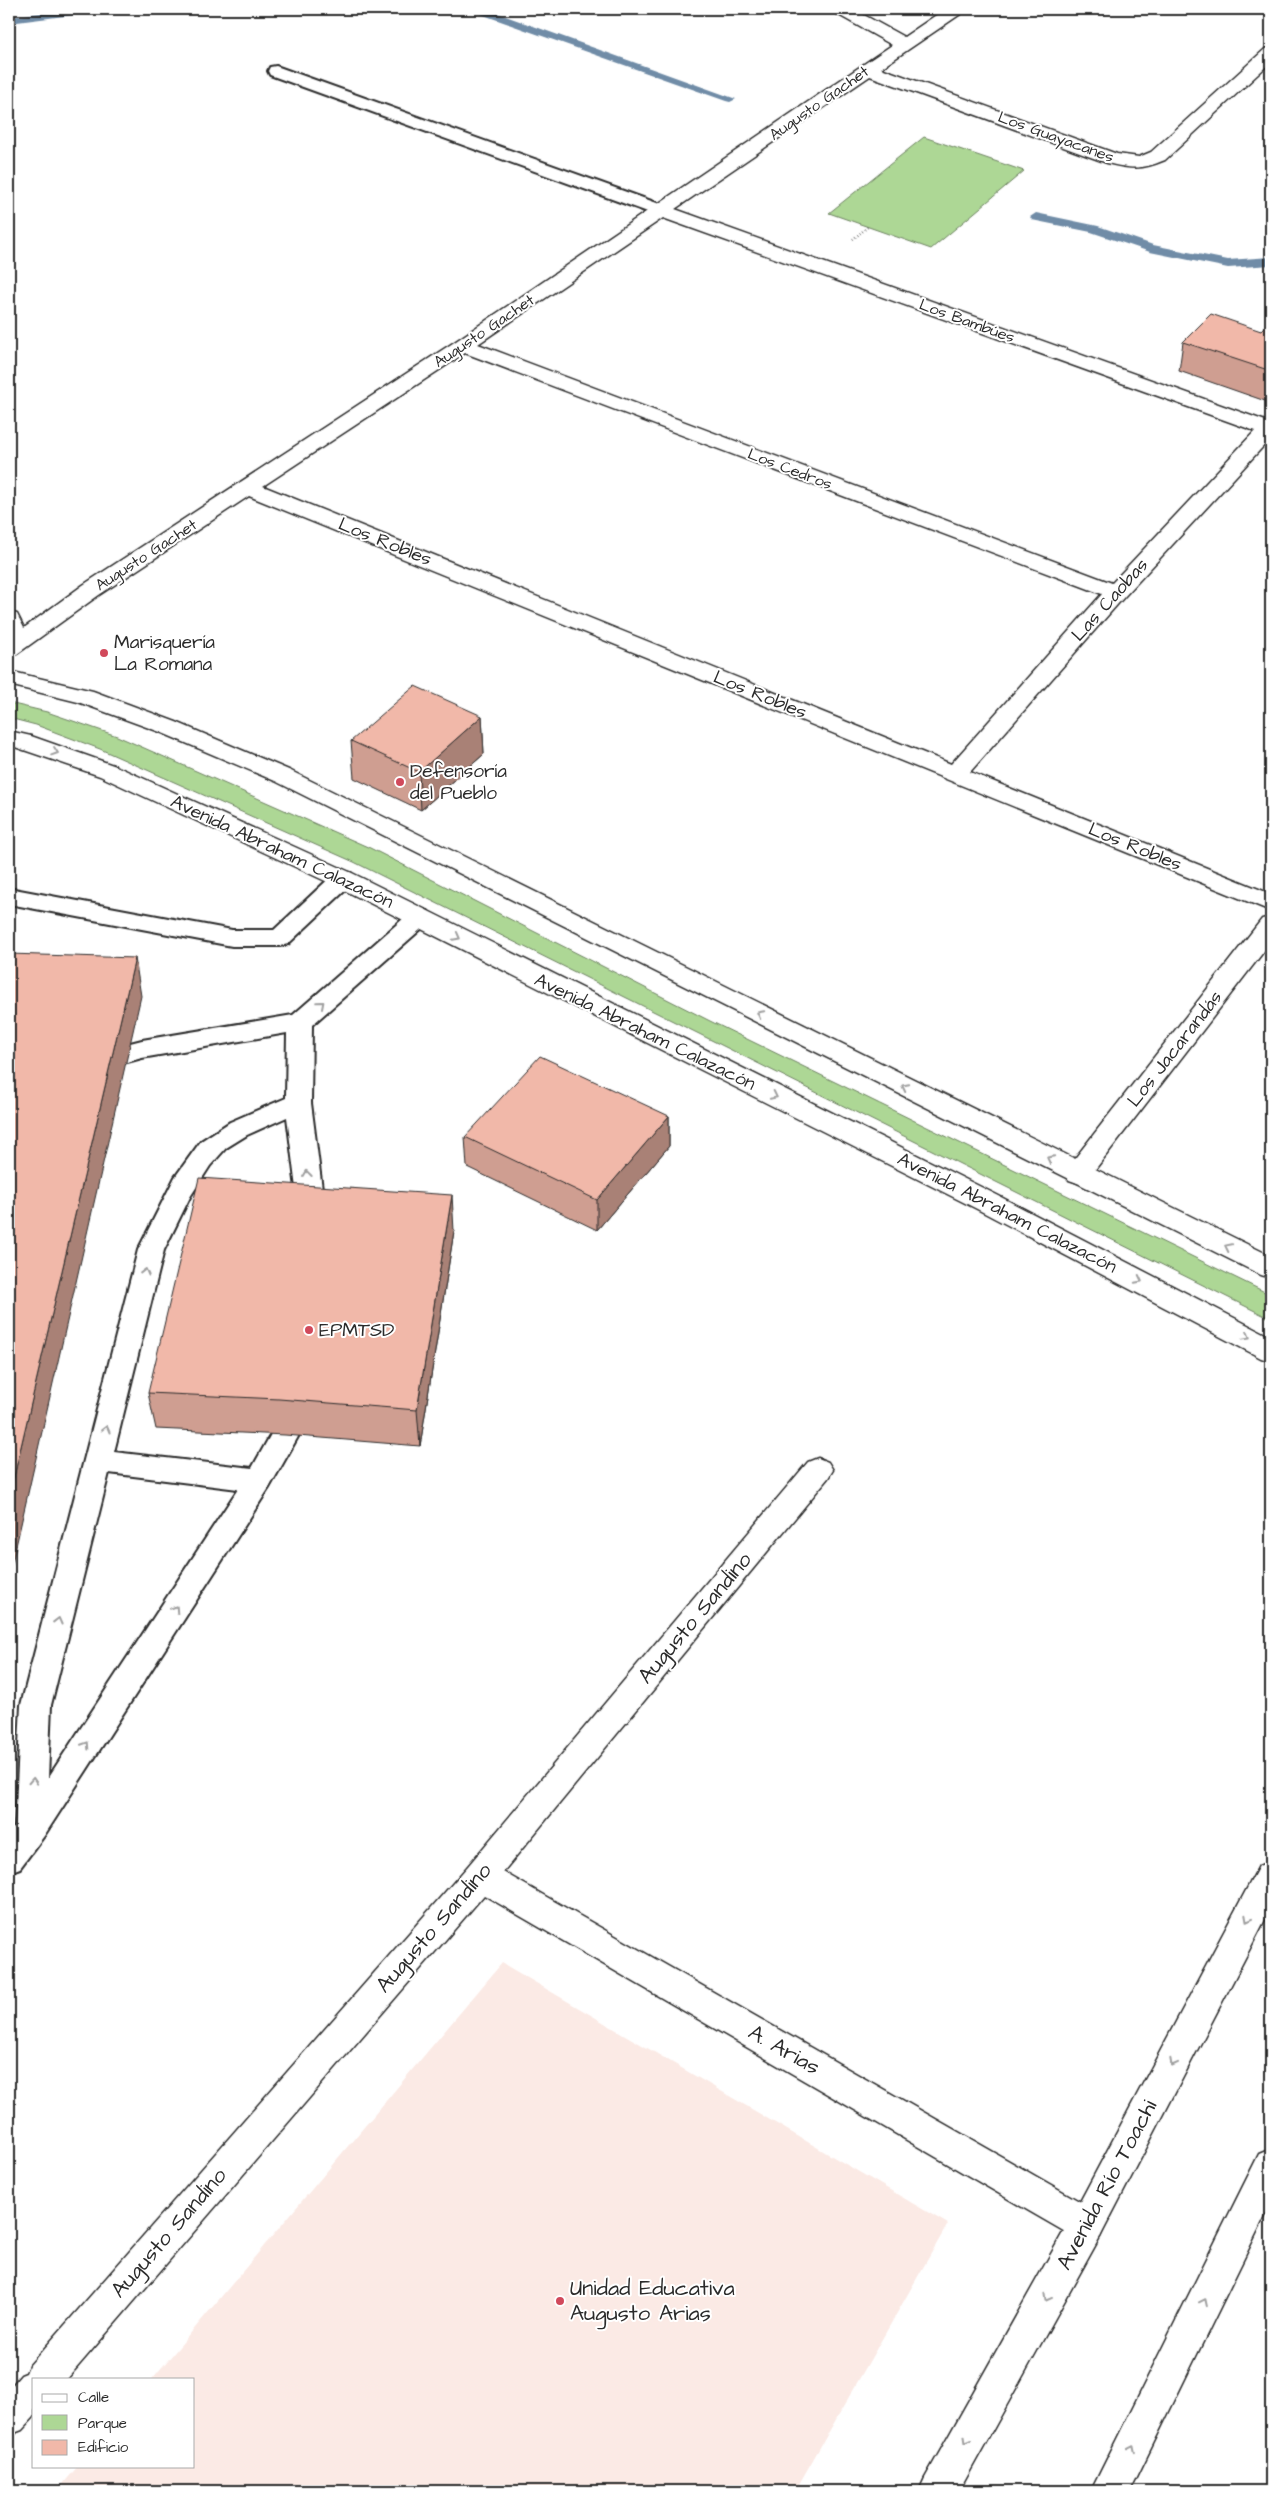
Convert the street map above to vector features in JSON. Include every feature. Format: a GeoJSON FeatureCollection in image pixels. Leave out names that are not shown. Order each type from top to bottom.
{"type":"FeatureCollection","features":[{"type":"Feature","properties":{"kind":"street"},"geometry":{"type":"LineString","coordinates":[[840,9],[904,44]]}},
{"type":"Feature","properties":{"kind":"street","name":"Augusto Gachet"},"geometry":{"type":"LineString","coordinates":[[14,645],[91,590],[463,346],[956,9]]}},
{"type":"Feature","properties":{"kind":"street","name":"Los Guayacanes"},"geometry":{"type":"LineString","coordinates":[[868,69],[1114,159],[1141,163],[1158,156],[1271,53]]}},
{"type":"Feature","properties":{"kind":"street","name":"Los Bambúes"},"geometry":{"type":"LineString","coordinates":[[662,211],[1270,430]]}},
{"type":"Feature","properties":{"kind":"street","name":"Los Cedros"},"geometry":{"type":"LineString","coordinates":[[463,346],[1116,592]]}},
{"type":"Feature","properties":{"kind":"street","name":"Las Caobas"},"geometry":{"type":"LineString","coordinates":[[956,774],[1116,592],[1270,430]]}},
{"type":"Feature","properties":{"kind":"street","name":"Los Robles"},"geometry":{"type":"LineString","coordinates":[[248,488],[1271,903]]}},
{"type":"Feature","properties":{"kind":"street"},"geometry":{"type":"LineString","coordinates":[[9,619],[14,645]]}},
{"type":"Feature","properties":{"kind":"street"},"geometry":{"type":"LineString","coordinates":[[9,678],[86,696],[168,727],[283,776],[1271,1268]]}},
{"type":"Feature","properties":{"kind":"street","name":"Avenida Abraham Calazacón"},"geometry":{"type":"LineString","coordinates":[[9,738],[23,741],[108,771],[343,879],[987,1202],[1271,1350]]}},
{"type":"Feature","properties":{"kind":"street","name":"Los Jacarandás"},"geometry":{"type":"LineString","coordinates":[[1078,1173],[1271,925]]}},
{"type":"Feature","properties":{"kind":"street","name":"Augusto Sandino"},"geometry":{"type":"LineString","coordinates":[[43,2378],[480,1876],[818,1470]]}},
{"type":"Feature","properties":{"kind":"street","name":"A. Arias"},"geometry":{"type":"LineString","coordinates":[[480,1876],[1087,2224]]}},
{"type":"Feature","properties":{"kind":"street","name":"Avenida Río Toachi"},"geometry":{"type":"LineString","coordinates":[[938,2491],[1087,2224],[1271,1876]]}},
{"type":"Feature","properties":{"kind":"street"},"geometry":{"type":"LineString","coordinates":[[1110,2491],[1271,2166]]}},
{"type":"Feature","properties":{"kind":"street"},"geometry":{"type":"LineString","coordinates":[[9,2417],[32,2390]]}},
{"type":"Feature","properties":{"kind":"lane"},"geometry":{"type":"LineString","coordinates":[[276,71],[662,211]]}},
{"type":"Feature","properties":{"kind":"lane"},"geometry":{"type":"LineString","coordinates":[[9,896],[118,915],[232,938],[280,938],[343,879]]}},
{"type":"Feature","properties":{"kind":"lane"},"geometry":{"type":"LineString","coordinates":[[72,1075],[100,1059],[142,1049],[300,1022],[420,917]]}},
{"type":"Feature","properties":{"kind":"lane"},"geometry":{"type":"LineString","coordinates":[[300,1022],[298,1103],[314,1223]]}},
{"type":"Feature","properties":{"kind":"lane"},"geometry":{"type":"LineString","coordinates":[[30,1829],[36,1705],[151,1250],[182,1189],[210,1146],[248,1124],[298,1103]]}},
{"type":"Feature","properties":{"kind":"lane"},"geometry":{"type":"LineString","coordinates":[[9,1858],[30,1829],[259,1480],[285,1435]]}},
{"type":"Feature","properties":{"kind":"lane"},"geometry":{"type":"LineString","coordinates":[[98,1461],[259,1480]]}},
{"type":"Feature","properties":{"kind":"shaded area","name":"Unidad Educativa Augusto Arias"},"geometry":{"type":"Polygon","coordinates":[[[502,1963],[948,2224],[795,2491],[57,2491],[76,2468],[195,2468],[195,2378],[153,2378],[502,1963]]]}},
{"type":"Feature","properties":{"kind":"green space"},"geometry":{"type":"Polygon","coordinates":[[[924,137],[1024,171],[931,249],[829,213],[924,137]]]}},
{"type":"Feature","properties":{"kind":"green space"},"geometry":{"type":"Polygon","coordinates":[[[9,703],[47,712],[117,736],[370,848],[710,1021],[1271,1295],[1271,1319],[354,862],[100,749],[36,725],[9,718],[9,703]]]}},
{"type":"Feature","properties":{"kind":"building"},"geometry":{"type":"Polygon","coordinates":[[[1211,314],[1261,331],[1271,321],[1271,371],[1183,342],[1211,314]]]}},
{"type":"Feature","properties":{"kind":"building"},"geometry":{"type":"Polygon","coordinates":[[[415,686],[482,716],[419,772],[351,741],[415,686]]]}},
{"type":"Feature","properties":{"kind":"building"},"geometry":{"type":"Polygon","coordinates":[[[9,954],[135,958],[9,1498],[9,954]]]}},
{"type":"Feature","properties":{"kind":"building"},"geometry":{"type":"Polygon","coordinates":[[[540,1056],[669,1116],[597,1200],[465,1137],[540,1056]]]}},
{"type":"Feature","properties":{"kind":"building","name":"EPMTSD"},"geometry":{"type":"Polygon","coordinates":[[[199,1178],[452,1195],[417,1410],[279,1399],[148,1393],[199,1178]]]}},
{"type":"Feature","properties":{"kind":"waterway"},"geometry":{"type":"LineString","coordinates":[[9,20],[96,9]]}},
{"type":"Feature","properties":{"kind":"waterway"},"geometry":{"type":"LineString","coordinates":[[476,9],[730,99]]}},
{"type":"Feature","properties":{"kind":"waterway"},"geometry":{"type":"LineString","coordinates":[[1036,217],[1094,229],[1150,248],[1228,264],[1271,261]]}},
{"type":"Feature","properties":{"kind":"place","name":"Marisquería La Romana"},"geometry":{"type":"Point","coordinates":[104,653]}},
{"type":"Feature","properties":{"kind":"place","name":"Defensoría del Pueblo"},"geometry":{"type":"Point","coordinates":[400,782]}},
{"type":"Feature","properties":{"kind":"place","name":"EPMTSD"},"geometry":{"type":"Point","coordinates":[309,1330]}},
{"type":"Feature","properties":{"kind":"place","name":"Unidad Educativa Augusto Arias"},"geometry":{"type":"Point","coordinates":[560,2301]}}]}
